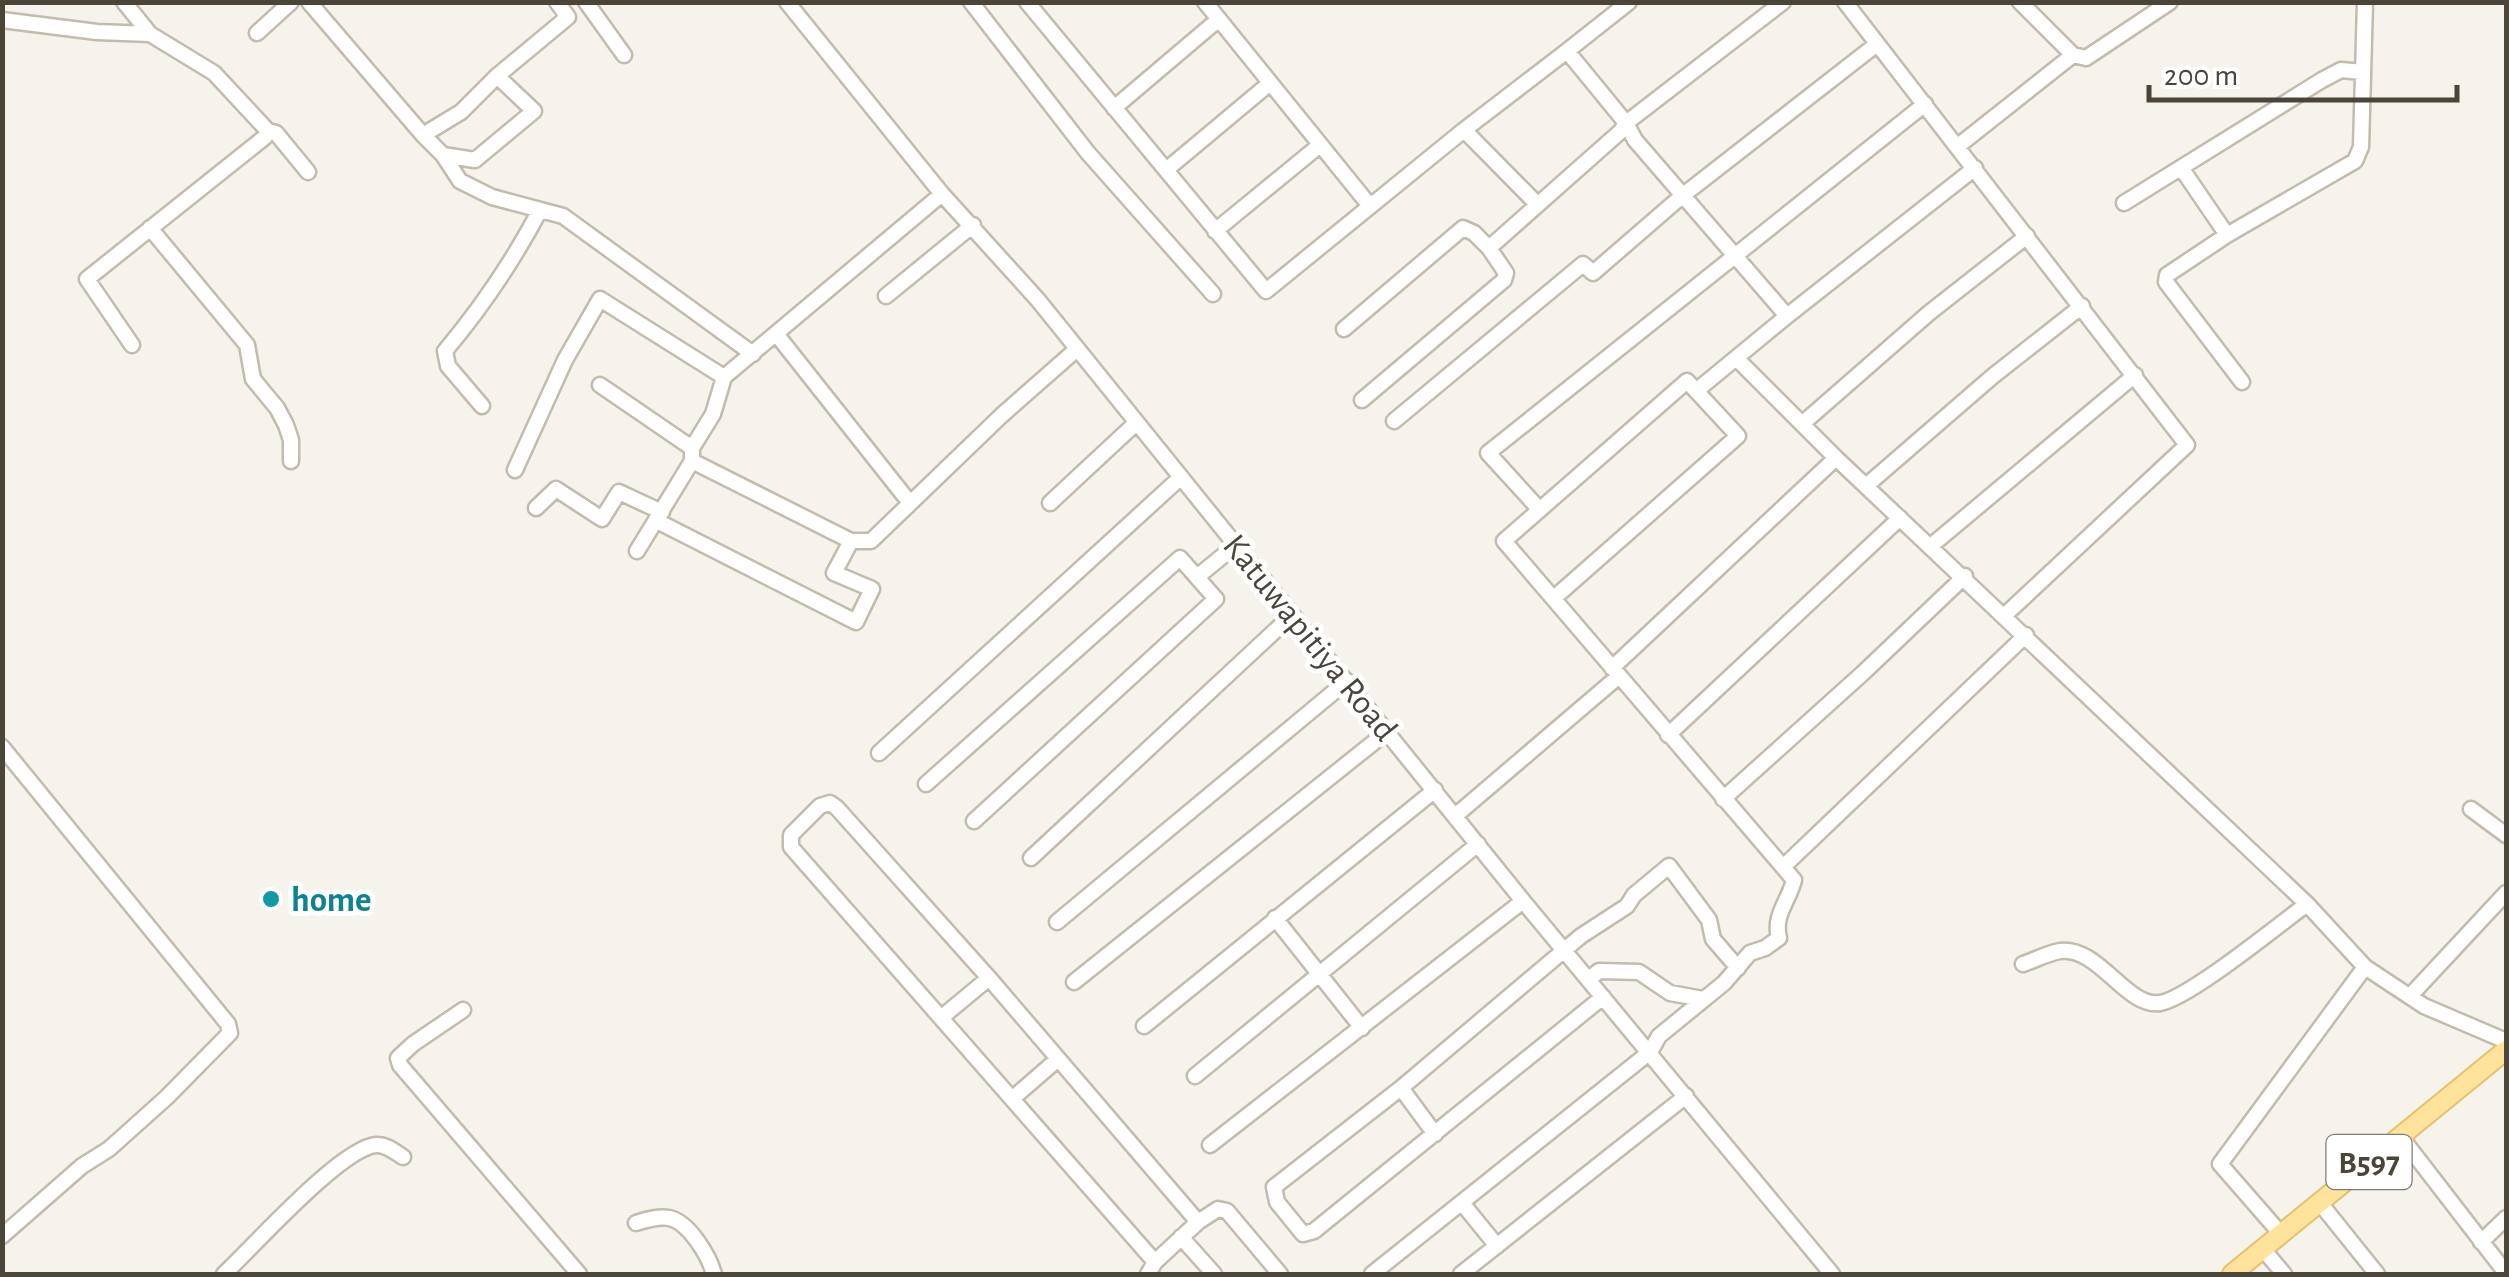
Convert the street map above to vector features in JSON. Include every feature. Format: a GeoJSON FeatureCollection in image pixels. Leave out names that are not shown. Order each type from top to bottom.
{"type":"FeatureCollection","features":[{"type":"Feature","properties":{"kind":"main road","name":"B597"},"geometry":{"type":"LineString","coordinates":[[2232,1274],[2506,1050]]}},
{"type":"Feature","properties":{"kind":"street"},"geometry":{"type":"LineString","coordinates":[[124,2],[150,34],[214,74],[268,130],[276,133],[308,172]]}},
{"type":"Feature","properties":{"kind":"street"},"geometry":{"type":"LineString","coordinates":[[257,33],[291,2]]}},
{"type":"Feature","properties":{"kind":"street"},"geometry":{"type":"LineString","coordinates":[[309,2],[460,180],[492,197],[563,216],[753,354]]}},
{"type":"Feature","properties":{"kind":"street"},"geometry":{"type":"LineString","coordinates":[[423,136],[461,112],[568,17],[557,2]]}},
{"type":"Feature","properties":{"kind":"street"},"geometry":{"type":"LineString","coordinates":[[586,2],[624,54]]}},
{"type":"Feature","properties":{"kind":"street","name":"Katuwapitiya Road"},"geometry":{"type":"LineString","coordinates":[[786,2],[942,194],[973,225],[1077,349],[1522,900],[1832,1274]]}},
{"type":"Feature","properties":{"kind":"street"},"geometry":{"type":"LineString","coordinates":[[971,2],[1088,153],[1213,294]]}},
{"type":"Feature","properties":{"kind":"street"},"geometry":{"type":"LineString","coordinates":[[1027,2],[1266,292],[1464,130],[1630,2]]}},
{"type":"Feature","properties":{"kind":"street"},"geometry":{"type":"LineString","coordinates":[[1206,2],[1370,206]]}},
{"type":"Feature","properties":{"kind":"street"},"geometry":{"type":"LineString","coordinates":[[1489,248],[1626,123],[1783,2]]}},
{"type":"Feature","properties":{"kind":"street"},"geometry":{"type":"LineString","coordinates":[[1844,2],[2187,445],[2006,615]]}},
{"type":"Feature","properties":{"kind":"street"},"geometry":{"type":"LineString","coordinates":[[2020,2],[2072,55],[2086,58],[2170,2]]}},
{"type":"Feature","properties":{"kind":"street"},"geometry":{"type":"LineString","coordinates":[[2242,382],[2166,282],[2167,275],[2355,161],[2361,146],[2364,2]]}},
{"type":"Feature","properties":{"kind":"street"},"geometry":{"type":"LineString","coordinates":[[2,20],[96,32],[150,34]]}},
{"type":"Feature","properties":{"kind":"street"},"geometry":{"type":"LineString","coordinates":[[1114,108],[1219,20]]}},
{"type":"Feature","properties":{"kind":"street"},"geometry":{"type":"LineString","coordinates":[[1394,420],[1583,264],[1593,273],[1682,196],[1877,44]]}},
{"type":"Feature","properties":{"kind":"street"},"geometry":{"type":"LineString","coordinates":[[1567,51],[1626,123],[1634,140],[1787,316]]}},
{"type":"Feature","properties":{"kind":"street"},"geometry":{"type":"LineString","coordinates":[[1958,146],[2072,55]]}},
{"type":"Feature","properties":{"kind":"street"},"geometry":{"type":"LineString","coordinates":[[2124,203],[2322,80],[2342,70],[2364,72]]}},
{"type":"Feature","properties":{"kind":"street"},"geometry":{"type":"LineString","coordinates":[[442,155],[475,160],[534,110],[498,76]]}},
{"type":"Feature","properties":{"kind":"street"},"geometry":{"type":"LineString","coordinates":[[1166,170],[1270,82]]}},
{"type":"Feature","properties":{"kind":"street"},"geometry":{"type":"LineString","coordinates":[[1539,509],[1488,453],[1925,104]]}},
{"type":"Feature","properties":{"kind":"street"},"geometry":{"type":"LineString","coordinates":[[132,345],[87,278],[265,137],[268,130]]}},
{"type":"Feature","properties":{"kind":"street"},"geometry":{"type":"LineString","coordinates":[[1464,130],[1536,203]]}},
{"type":"Feature","properties":{"kind":"street"},"geometry":{"type":"LineString","coordinates":[[1216,231],[1320,146]]}},
{"type":"Feature","properties":{"kind":"street"},"geometry":{"type":"LineString","coordinates":[[1696,391],[1975,168]]}},
{"type":"Feature","properties":{"kind":"street"},"geometry":{"type":"LineString","coordinates":[[2182,169],[2227,236]]}},
{"type":"Feature","properties":{"kind":"street"},"geometry":{"type":"LineString","coordinates":[[638,551],[713,414],[724,376],[942,194]]}},
{"type":"Feature","properties":{"kind":"street"},"geometry":{"type":"LineString","coordinates":[[482,406],[448,366],[445,350],[481,308],[540,210]]}},
{"type":"Feature","properties":{"kind":"street"},"geometry":{"type":"LineString","coordinates":[[886,296],[973,225]]}},
{"type":"Feature","properties":{"kind":"street"},"geometry":{"type":"LineString","coordinates":[[150,228],[247,345],[253,379],[278,408],[286,424],[292,461]]}},
{"type":"Feature","properties":{"kind":"street"},"geometry":{"type":"LineString","coordinates":[[1344,330],[1463,228],[1489,248],[1506,274],[1504,280],[1362,400]]}},
{"type":"Feature","properties":{"kind":"street"},"geometry":{"type":"LineString","coordinates":[[1802,424],[1930,313],[2027,236]]}},
{"type":"Feature","properties":{"kind":"street"},"geometry":{"type":"LineString","coordinates":[[515,470],[564,360],[600,299],[724,376]]}},
{"type":"Feature","properties":{"kind":"street"},"geometry":{"type":"LineString","coordinates":[[1867,485],[2082,306]]}},
{"type":"Feature","properties":{"kind":"street"},"geometry":{"type":"LineString","coordinates":[[777,335],[910,503]]}},
{"type":"Feature","properties":{"kind":"street"},"geometry":{"type":"LineString","coordinates":[[600,385],[692,455],[850,541],[871,541],[1077,349]]}},
{"type":"Feature","properties":{"kind":"street"},"geometry":{"type":"LineString","coordinates":[[1736,358],[1836,458],[2308,904],[2365,967],[2424,1006],[2506,1041]]}},
{"type":"Feature","properties":{"kind":"street"},"geometry":{"type":"LineString","coordinates":[[1932,545],[2135,375]]}},
{"type":"Feature","properties":{"kind":"street"},"geometry":{"type":"LineString","coordinates":[[1372,1274],[1650,1052],[1658,1036],[1738,968],[1750,953],[1779,938],[1779,911],[1790,896],[1794,880],[1504,541],[1687,382],[1738,436],[1554,598]]}},
{"type":"Feature","properties":{"kind":"street"},"geometry":{"type":"LineString","coordinates":[[1050,503],[1136,424]]}},
{"type":"Feature","properties":{"kind":"street"},"geometry":{"type":"LineString","coordinates":[[1455,816],[1616,672],[1836,458]]}},
{"type":"Feature","properties":{"kind":"street"},"geometry":{"type":"LineString","coordinates":[[879,753],[1180,478]]}},
{"type":"Feature","properties":{"kind":"street"},"geometry":{"type":"LineString","coordinates":[[536,508],[556,489],[602,519],[620,492],[856,622],[872,590],[834,573],[850,541]]}},
{"type":"Feature","properties":{"kind":"street"},"geometry":{"type":"LineString","coordinates":[[1668,735],[1900,518]]}},
{"type":"Feature","properties":{"kind":"street"},"geometry":{"type":"LineString","coordinates":[[1197,577],[1236,545]]}},
{"type":"Feature","properties":{"kind":"street"},"geometry":{"type":"LineString","coordinates":[[926,784],[1180,558],[1216,599],[974,821]]}},
{"type":"Feature","properties":{"kind":"street"},"geometry":{"type":"LineString","coordinates":[[1724,800],[1964,576]]}},
{"type":"Feature","properties":{"kind":"street"},"geometry":{"type":"LineString","coordinates":[[1031,858],[1292,614]]}},
{"type":"Feature","properties":{"kind":"street"},"geometry":{"type":"LineString","coordinates":[[1783,867],[2026,635]]}},
{"type":"Feature","properties":{"kind":"street"},"geometry":{"type":"LineString","coordinates":[[1057,922],[1347,680]]}},
{"type":"Feature","properties":{"kind":"street"},"geometry":{"type":"LineString","coordinates":[[1074,982],[1388,731]]}},
{"type":"Feature","properties":{"kind":"street"},"geometry":{"type":"LineString","coordinates":[[2,747],[228,1024],[230,1033],[109,1149],[82,1166],[2,1236]]}},
{"type":"Feature","properties":{"kind":"street"},"geometry":{"type":"LineString","coordinates":[[1144,1026],[1435,790]]}},
{"type":"Feature","properties":{"kind":"street"},"geometry":{"type":"LineString","coordinates":[[1198,1222],[837,808],[830,803],[820,806],[791,834],[791,847],[1013,1098],[1152,1268],[1198,1222],[1218,1209],[1226,1211],[1280,1274]]}},
{"type":"Feature","properties":{"kind":"street"},"geometry":{"type":"LineString","coordinates":[[2472,809],[2506,835]]}},
{"type":"Feature","properties":{"kind":"street"},"geometry":{"type":"LineString","coordinates":[[1195,1076],[1478,844]]}},
{"type":"Feature","properties":{"kind":"street"},"geometry":{"type":"LineString","coordinates":[[1604,997],[1308,1234],[1303,1234],[1273,1195],[1274,1187],[1401,1088],[1566,950],[1627,906],[1634,895],[1669,866],[1709,920],[1713,939],[1738,968]]}},
{"type":"Feature","properties":{"kind":"street"},"geometry":{"type":"LineString","coordinates":[[2410,996],[2506,893]]}},
{"type":"Feature","properties":{"kind":"street"},"geometry":{"type":"LineString","coordinates":[[1210,1146],[1522,900]]}},
{"type":"Feature","properties":{"kind":"street"},"geometry":{"type":"LineString","coordinates":[[2024,964],[2062,951],[2081,953],[2144,1001],[2160,1004],[2200,983],[2308,904]]}},
{"type":"Feature","properties":{"kind":"street"},"geometry":{"type":"LineString","coordinates":[[1275,918],[1362,1028]]}},
{"type":"Feature","properties":{"kind":"street"},"geometry":{"type":"LineString","coordinates":[[2281,1234],[2220,1164],[2365,967]]}},
{"type":"Feature","properties":{"kind":"street"},"geometry":{"type":"LineString","coordinates":[[1590,979],[1599,971],[1639,972],[1670,993],[1703,999]]}},
{"type":"Feature","properties":{"kind":"street"},"geometry":{"type":"LineString","coordinates":[[942,1017],[988,978]]}},
{"type":"Feature","properties":{"kind":"street"},"geometry":{"type":"LineString","coordinates":[[463,1010],[412,1044],[398,1058],[400,1065],[578,1274]]}},
{"type":"Feature","properties":{"kind":"street"},"geometry":{"type":"LineString","coordinates":[[1013,1098],[1058,1059]]}},
{"type":"Feature","properties":{"kind":"street"},"geometry":{"type":"LineString","coordinates":[[1401,1088],[1435,1134]]}},
{"type":"Feature","properties":{"kind":"street"},"geometry":{"type":"LineString","coordinates":[[1461,1274],[1686,1096]]}},
{"type":"Feature","properties":{"kind":"street"},"geometry":{"type":"LineString","coordinates":[[2400,1137],[2506,1273]]}},
{"type":"Feature","properties":{"kind":"street"},"geometry":{"type":"LineString","coordinates":[[224,1274],[346,1157],[372,1145],[383,1145],[403,1157]]}},
{"type":"Feature","properties":{"kind":"street"},"geometry":{"type":"LineString","coordinates":[[1462,1203],[1496,1246]]}},
{"type":"Feature","properties":{"kind":"street"},"geometry":{"type":"LineString","coordinates":[[2320,1203],[2378,1274]]}},
{"type":"Feature","properties":{"kind":"street"},"geometry":{"type":"LineString","coordinates":[[636,1223],[664,1216],[679,1222],[710,1260],[714,1274]]}},
{"type":"Feature","properties":{"kind":"street"},"geometry":{"type":"LineString","coordinates":[[2482,1242],[2506,1218]]}},
{"type":"Feature","properties":{"kind":"street"},"geometry":{"type":"LineString","coordinates":[[1182,1237],[1214,1274]]}},
{"type":"Feature","properties":{"kind":"street"},"geometry":{"type":"LineString","coordinates":[[2263,1249],[2284,1274]]}},
{"type":"Feature","properties":{"kind":"place","name":"home"},"geometry":{"type":"Point","coordinates":[271,899]}}]}
